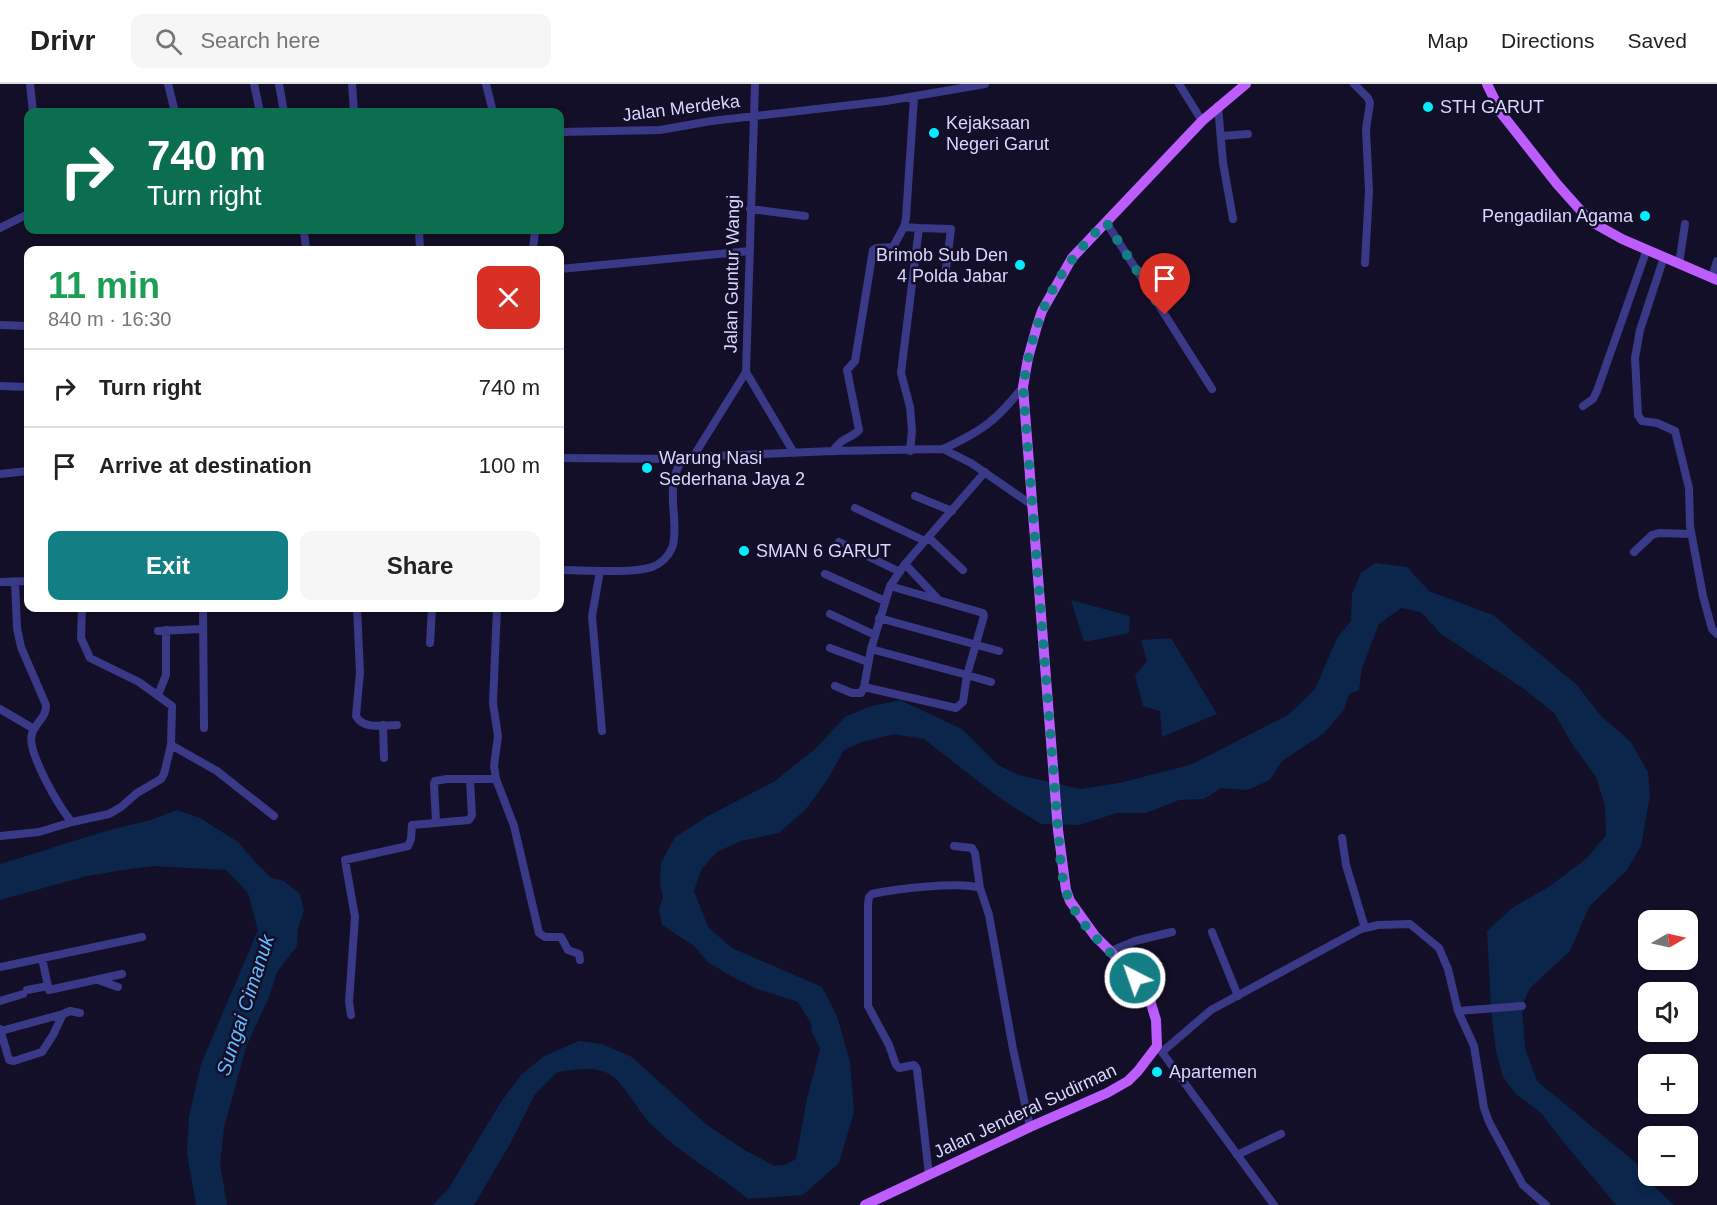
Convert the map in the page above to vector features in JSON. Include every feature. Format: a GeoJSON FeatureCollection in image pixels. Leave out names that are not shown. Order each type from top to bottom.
{"type":"FeatureCollection","features":[{"type":"Feature","properties":{"kind":"main road"},"geometry":{"type":"LineString","coordinates":[[1159,1048],[1156,1020],[1149,997],[1095,936],[1070,901],[1065,890],[1058,830],[1023,387],[1028,358],[1042,311],[1072,258],[1202,120],[1246,84]]}},
{"type":"Feature","properties":{"kind":"main road"},"geometry":{"type":"LineString","coordinates":[[1487,84],[1501,113],[1584,216],[1622,239],[1714,279]]}},
{"type":"Feature","properties":{"kind":"main road","name":"Jalan Jenderal Sudirman"},"geometry":{"type":"LineString","coordinates":[[865,1205],[1107,1093],[1128,1081],[1159,1048]]}},
{"type":"Feature","properties":{"kind":"street"},"geometry":{"type":"LineString","coordinates":[[30,84],[33,108]]}},
{"type":"Feature","properties":{"kind":"street"},"geometry":{"type":"LineString","coordinates":[[168,84],[174,108]]}},
{"type":"Feature","properties":{"kind":"street"},"geometry":{"type":"LineString","coordinates":[[254,84],[259,108]]}},
{"type":"Feature","properties":{"kind":"street"},"geometry":{"type":"LineString","coordinates":[[279,84],[283,108]]}},
{"type":"Feature","properties":{"kind":"street"},"geometry":{"type":"LineString","coordinates":[[351,84],[354,108]]}},
{"type":"Feature","properties":{"kind":"street"},"geometry":{"type":"LineString","coordinates":[[486,84],[492,108]]}},
{"type":"Feature","properties":{"kind":"street","name":"Jalan Guntur Wangi"},"geometry":{"type":"LineString","coordinates":[[756,84],[746,372],[794,453]]}},
{"type":"Feature","properties":{"kind":"street","name":"Jalan Merdeka"},"geometry":{"type":"LineString","coordinates":[[564,132],[660,130],[711,121],[914,97],[985,84]]}},
{"type":"Feature","properties":{"kind":"street"},"geometry":{"type":"LineString","coordinates":[[1179,84],[1202,120]]}},
{"type":"Feature","properties":{"kind":"street"},"geometry":{"type":"LineString","coordinates":[[1354,84],[1370,103],[1366,129],[1369,191],[1365,263]]}},
{"type":"Feature","properties":{"kind":"street"},"geometry":{"type":"LineString","coordinates":[[833,450],[840,441],[859,430],[847,370],[855,362],[873,250],[893,247],[904,227],[914,97]]}},
{"type":"Feature","properties":{"kind":"street"},"geometry":{"type":"LineString","coordinates":[[1218,106],[1223,163],[1233,219]]}},
{"type":"Feature","properties":{"kind":"street"},"geometry":{"type":"LineString","coordinates":[[1221,136],[1248,134]]}},
{"type":"Feature","properties":{"kind":"street"},"geometry":{"type":"LineString","coordinates":[[750,209],[805,216]]}},
{"type":"Feature","properties":{"kind":"street"},"geometry":{"type":"LineString","coordinates":[[0,228],[24,216]]}},
{"type":"Feature","properties":{"kind":"street"},"geometry":{"type":"LineString","coordinates":[[1106,222],[1212,389]]}},
{"type":"Feature","properties":{"kind":"street"},"geometry":{"type":"LineString","coordinates":[[1679,264],[1685,224]]}},
{"type":"Feature","properties":{"kind":"street"},"geometry":{"type":"LineString","coordinates":[[904,227],[952,230],[945,276]]}},
{"type":"Feature","properties":{"kind":"street"},"geometry":{"type":"LineString","coordinates":[[910,451],[912,432],[910,407],[902,373],[919,228]]}},
{"type":"Feature","properties":{"kind":"street"},"geometry":{"type":"LineString","coordinates":[[1582,406],[1593,399],[1597,391],[1647,249]]}},
{"type":"Feature","properties":{"kind":"street"},"geometry":{"type":"LineString","coordinates":[[564,269],[750,251]]}},
{"type":"Feature","properties":{"kind":"street"},"geometry":{"type":"LineString","coordinates":[[1664,257],[1640,330],[1635,358],[1638,415],[1642,421],[1657,423],[1675,431],[1689,488],[1691,534],[1703,596],[1712,629],[1717,634]]}},
{"type":"Feature","properties":{"kind":"street"},"geometry":{"type":"LineString","coordinates":[[1714,279],[1717,261]]}},
{"type":"Feature","properties":{"kind":"street"},"geometry":{"type":"LineString","coordinates":[[0,325],[24,326]]}},
{"type":"Feature","properties":{"kind":"street"},"geometry":{"type":"LineString","coordinates":[[693,457],[746,372]]}},
{"type":"Feature","properties":{"kind":"street"},"geometry":{"type":"LineString","coordinates":[[0,386],[24,387]]}},
{"type":"Feature","properties":{"kind":"street"},"geometry":{"type":"LineString","coordinates":[[564,458],[682,459],[833,450],[943,449],[977,433],[1002,413],[1023,387]]}},
{"type":"Feature","properties":{"kind":"street"},"geometry":{"type":"LineString","coordinates":[[943,449],[965,459],[1032,505]]}},
{"type":"Feature","properties":{"kind":"street"},"geometry":{"type":"LineString","coordinates":[[564,570],[600,571],[652,567],[662,561],[671,550],[675,538],[672,482],[682,459]]}},
{"type":"Feature","properties":{"kind":"street"},"geometry":{"type":"LineString","coordinates":[[0,474],[24,471]]}},
{"type":"Feature","properties":{"kind":"street"},"geometry":{"type":"LineString","coordinates":[[835,686],[855,694],[861,693],[879,618],[890,586],[902,568],[985,472]]}},
{"type":"Feature","properties":{"kind":"street"},"geometry":{"type":"LineString","coordinates":[[915,496],[952,511]]}},
{"type":"Feature","properties":{"kind":"street"},"geometry":{"type":"LineString","coordinates":[[855,508],[927,539],[963,570]]}},
{"type":"Feature","properties":{"kind":"street"},"geometry":{"type":"LineString","coordinates":[[1634,552],[1652,535],[1659,533],[1691,534]]}},
{"type":"Feature","properties":{"kind":"street"},"geometry":{"type":"LineString","coordinates":[[839,542],[902,568],[937,598]]}},
{"type":"Feature","properties":{"kind":"street"},"geometry":{"type":"LineString","coordinates":[[600,571],[592,616],[602,731]]}},
{"type":"Feature","properties":{"kind":"street"},"geometry":{"type":"LineString","coordinates":[[825,574],[885,602]]}},
{"type":"Feature","properties":{"kind":"street"},"geometry":{"type":"LineString","coordinates":[[0,582],[24,581]]}},
{"type":"Feature","properties":{"kind":"street"},"geometry":{"type":"LineString","coordinates":[[15,582],[17,628],[21,647],[46,705],[46,712],[31,735],[32,742],[38,765],[65,815],[72,822]]}},
{"type":"Feature","properties":{"kind":"street"},"geometry":{"type":"LineString","coordinates":[[864,687],[956,708],[963,702],[967,675],[983,613],[890,586]]}},
{"type":"Feature","properties":{"kind":"street"},"geometry":{"type":"LineString","coordinates":[[0,836],[39,832],[109,814],[161,779],[164,774],[171,745],[173,709],[169,702],[139,682],[90,658],[83,648],[81,638],[82,612]]}},
{"type":"Feature","properties":{"kind":"street"},"geometry":{"type":"LineString","coordinates":[[203,612],[204,728]]}},
{"type":"Feature","properties":{"kind":"street"},"geometry":{"type":"LineString","coordinates":[[357,612],[360,672],[356,716],[358,721],[365,725],[397,725]]}},
{"type":"Feature","properties":{"kind":"street"},"geometry":{"type":"LineString","coordinates":[[430,643],[432,612]]}},
{"type":"Feature","properties":{"kind":"street"},"geometry":{"type":"LineString","coordinates":[[497,612],[493,677],[493,703],[498,736],[495,752],[496,779],[514,826],[539,933],[543,936],[561,938],[568,950],[579,954],[580,960]]}},
{"type":"Feature","properties":{"kind":"street"},"geometry":{"type":"LineString","coordinates":[[830,614],[875,635]]}},
{"type":"Feature","properties":{"kind":"street"},"geometry":{"type":"LineString","coordinates":[[879,618],[999,651]]}},
{"type":"Feature","properties":{"kind":"street"},"geometry":{"type":"LineString","coordinates":[[158,695],[166,675],[162,631],[203,629]]}},
{"type":"Feature","properties":{"kind":"street"},"geometry":{"type":"LineString","coordinates":[[830,648],[868,662]]}},
{"type":"Feature","properties":{"kind":"street"},"geometry":{"type":"LineString","coordinates":[[871,650],[991,682]]}},
{"type":"Feature","properties":{"kind":"street"},"geometry":{"type":"LineString","coordinates":[[0,709],[34,729]]}},
{"type":"Feature","properties":{"kind":"street"},"geometry":{"type":"LineString","coordinates":[[383,725],[384,758]]}},
{"type":"Feature","properties":{"kind":"street"},"geometry":{"type":"LineString","coordinates":[[171,745],[217,771],[274,816]]}},
{"type":"Feature","properties":{"kind":"street"},"geometry":{"type":"LineString","coordinates":[[436,822],[434,782],[443,779],[496,779]]}},
{"type":"Feature","properties":{"kind":"street"},"geometry":{"type":"LineString","coordinates":[[351,1015],[349,994],[355,917],[345,861],[356,856],[408,846],[411,842],[412,825],[471,819],[470,780]]}},
{"type":"Feature","properties":{"kind":"street"},"geometry":{"type":"LineString","coordinates":[[1342,838],[1346,865],[1365,928]]}},
{"type":"Feature","properties":{"kind":"street"},"geometry":{"type":"LineString","coordinates":[[954,846],[972,848],[975,853],[980,888],[989,915],[1013,1049],[1030,1127]]}},
{"type":"Feature","properties":{"kind":"street"},"geometry":{"type":"LineString","coordinates":[[929,1174],[917,1069],[914,1065],[899,1068],[896,1065],[889,1045],[868,1006],[868,897],[879,892],[921,888],[969,886],[980,888]]}},
{"type":"Feature","properties":{"kind":"street"},"geometry":{"type":"LineString","coordinates":[[1274,1205],[1159,1048],[1211,1010],[1365,928],[1386,924],[1410,924],[1439,948],[1445,960],[1458,1011],[1474,1046],[1484,1108],[1489,1122],[1523,1185],[1546,1205]]}},
{"type":"Feature","properties":{"kind":"street"},"geometry":{"type":"LineString","coordinates":[[1110,951],[1135,940],[1172,932]]}},
{"type":"Feature","properties":{"kind":"street"},"geometry":{"type":"LineString","coordinates":[[1212,932],[1238,996]]}},
{"type":"Feature","properties":{"kind":"street"},"geometry":{"type":"LineString","coordinates":[[0,967],[142,937]]}},
{"type":"Feature","properties":{"kind":"street"},"geometry":{"type":"LineString","coordinates":[[42,958],[49,990],[123,974]]}},
{"type":"Feature","properties":{"kind":"street"},"geometry":{"type":"LineString","coordinates":[[98,980],[118,987]]}},
{"type":"Feature","properties":{"kind":"street"},"geometry":{"type":"LineString","coordinates":[[0,1001],[48,986]]}},
{"type":"Feature","properties":{"kind":"street"},"geometry":{"type":"LineString","coordinates":[[1458,1011],[1522,1006]]}},
{"type":"Feature","properties":{"kind":"street"},"geometry":{"type":"LineString","coordinates":[[63,1014],[42,1052],[9,1060],[0,1030],[70,1011],[80,1013]]}},
{"type":"Feature","properties":{"kind":"street"},"geometry":{"type":"LineString","coordinates":[[1237,1155],[1281,1134]]}},
{"type":"Feature","properties":{"kind":"water"},"geometry":{"type":"Polygon","coordinates":[[[1375,563],[1407,567],[1429,591],[1493,615],[1577,685],[1601,716],[1630,741],[1648,772],[1650,795],[1641,846],[1627,870],[1589,907],[1570,951],[1530,988],[1522,1006],[1525,1048],[1537,1081],[1636,1163],[1638,1186],[1655,1186],[1674,1205],[1616,1205],[1541,1113],[1515,1093],[1503,1077],[1496,1051],[1487,931],[1512,908],[1550,886],[1587,858],[1606,835],[1605,806],[1596,777],[1570,741],[1555,714],[1524,689],[1441,634],[1421,612],[1401,608],[1379,624],[1362,668],[1359,690],[1349,694],[1344,710],[1323,734],[1282,761],[1270,780],[1247,790],[1221,788],[1204,799],[1179,800],[1146,813],[1117,813],[1079,825],[1041,824],[1001,799],[924,739],[894,734],[862,742],[844,750],[828,779],[806,809],[779,833],[741,841],[717,852],[701,870],[694,891],[708,927],[732,948],[822,987],[837,1016],[850,1062],[854,1112],[839,1163],[803,1195],[748,1199],[664,1136],[648,1121],[612,1076],[599,1070],[585,1069],[557,1072],[535,1094],[510,1144],[474,1205],[432,1205],[447,1191],[501,1102],[521,1075],[544,1056],[579,1041],[602,1044],[632,1057],[707,1125],[746,1151],[775,1166],[785,1165],[796,1159],[807,1098],[820,1049],[811,1030],[812,1025],[798,1002],[757,989],[731,976],[708,962],[694,946],[662,925],[659,909],[663,897],[660,885],[661,863],[675,837],[708,816],[775,781],[815,749],[845,717],[868,707],[900,700],[962,729],[998,765],[1019,775],[1080,789],[1119,783],[1190,765],[1288,715],[1315,689],[1337,638],[1351,621],[1352,594],[1361,573],[1375,563]]]}},
{"type":"Feature","properties":{"kind":"water"},"geometry":{"type":"Polygon","coordinates":[[[1071,600],[1130,616],[1129,633],[1084,642],[1071,600]]]}},
{"type":"Feature","properties":{"kind":"water"},"geometry":{"type":"Polygon","coordinates":[[[1171,638],[1217,714],[1162,737],[1160,711],[1143,706],[1135,675],[1147,662],[1141,640],[1171,638]]]}},
{"type":"Feature","properties":{"kind":"water","name":"Sungai Cimanuk"},"geometry":{"type":"Polygon","coordinates":[[[177,810],[200,818],[238,842],[272,878],[284,881],[300,894],[304,911],[298,928],[297,946],[277,972],[269,997],[246,1047],[224,1128],[220,1164],[227,1205],[196,1205],[187,1153],[189,1117],[201,1064],[258,930],[248,893],[226,870],[154,866],[87,876],[0,900],[0,864],[113,829],[151,820],[177,810]]]}},
{"type":"Feature","properties":{"kind":"place","name":"STH GARUT"},"geometry":{"type":"Point","coordinates":[1428,107]}},
{"type":"Feature","properties":{"kind":"place","name":"Kejaksaan Negeri Garut"},"geometry":{"type":"Point","coordinates":[934,133]}},
{"type":"Feature","properties":{"kind":"place","name":"Pengadilan Agama"},"geometry":{"type":"Point","coordinates":[1645,216]}},
{"type":"Feature","properties":{"kind":"place","name":"Brimob Sub Den 4 Polda Jabar"},"geometry":{"type":"Point","coordinates":[1020,265]}},
{"type":"Feature","properties":{"kind":"place","name":"Warung Nasi Sederhana Jaya 2"},"geometry":{"type":"Point","coordinates":[647,468]}},
{"type":"Feature","properties":{"kind":"place","name":"SMAN 6 GARUT"},"geometry":{"type":"Point","coordinates":[744,551]}},
{"type":"Feature","properties":{"kind":"place","name":"Apartemen"},"geometry":{"type":"Point","coordinates":[1157,1072]}},
{"type":"Feature","properties":{"kind":"route"},"geometry":{"type":"LineString","coordinates":[[1135,978],[1095,936],[1075,910],[1065,890],[1045,678],[1023,387],[1028,358],[1042,311],[1072,258],[1106,222],[1165,315]]}}]}
